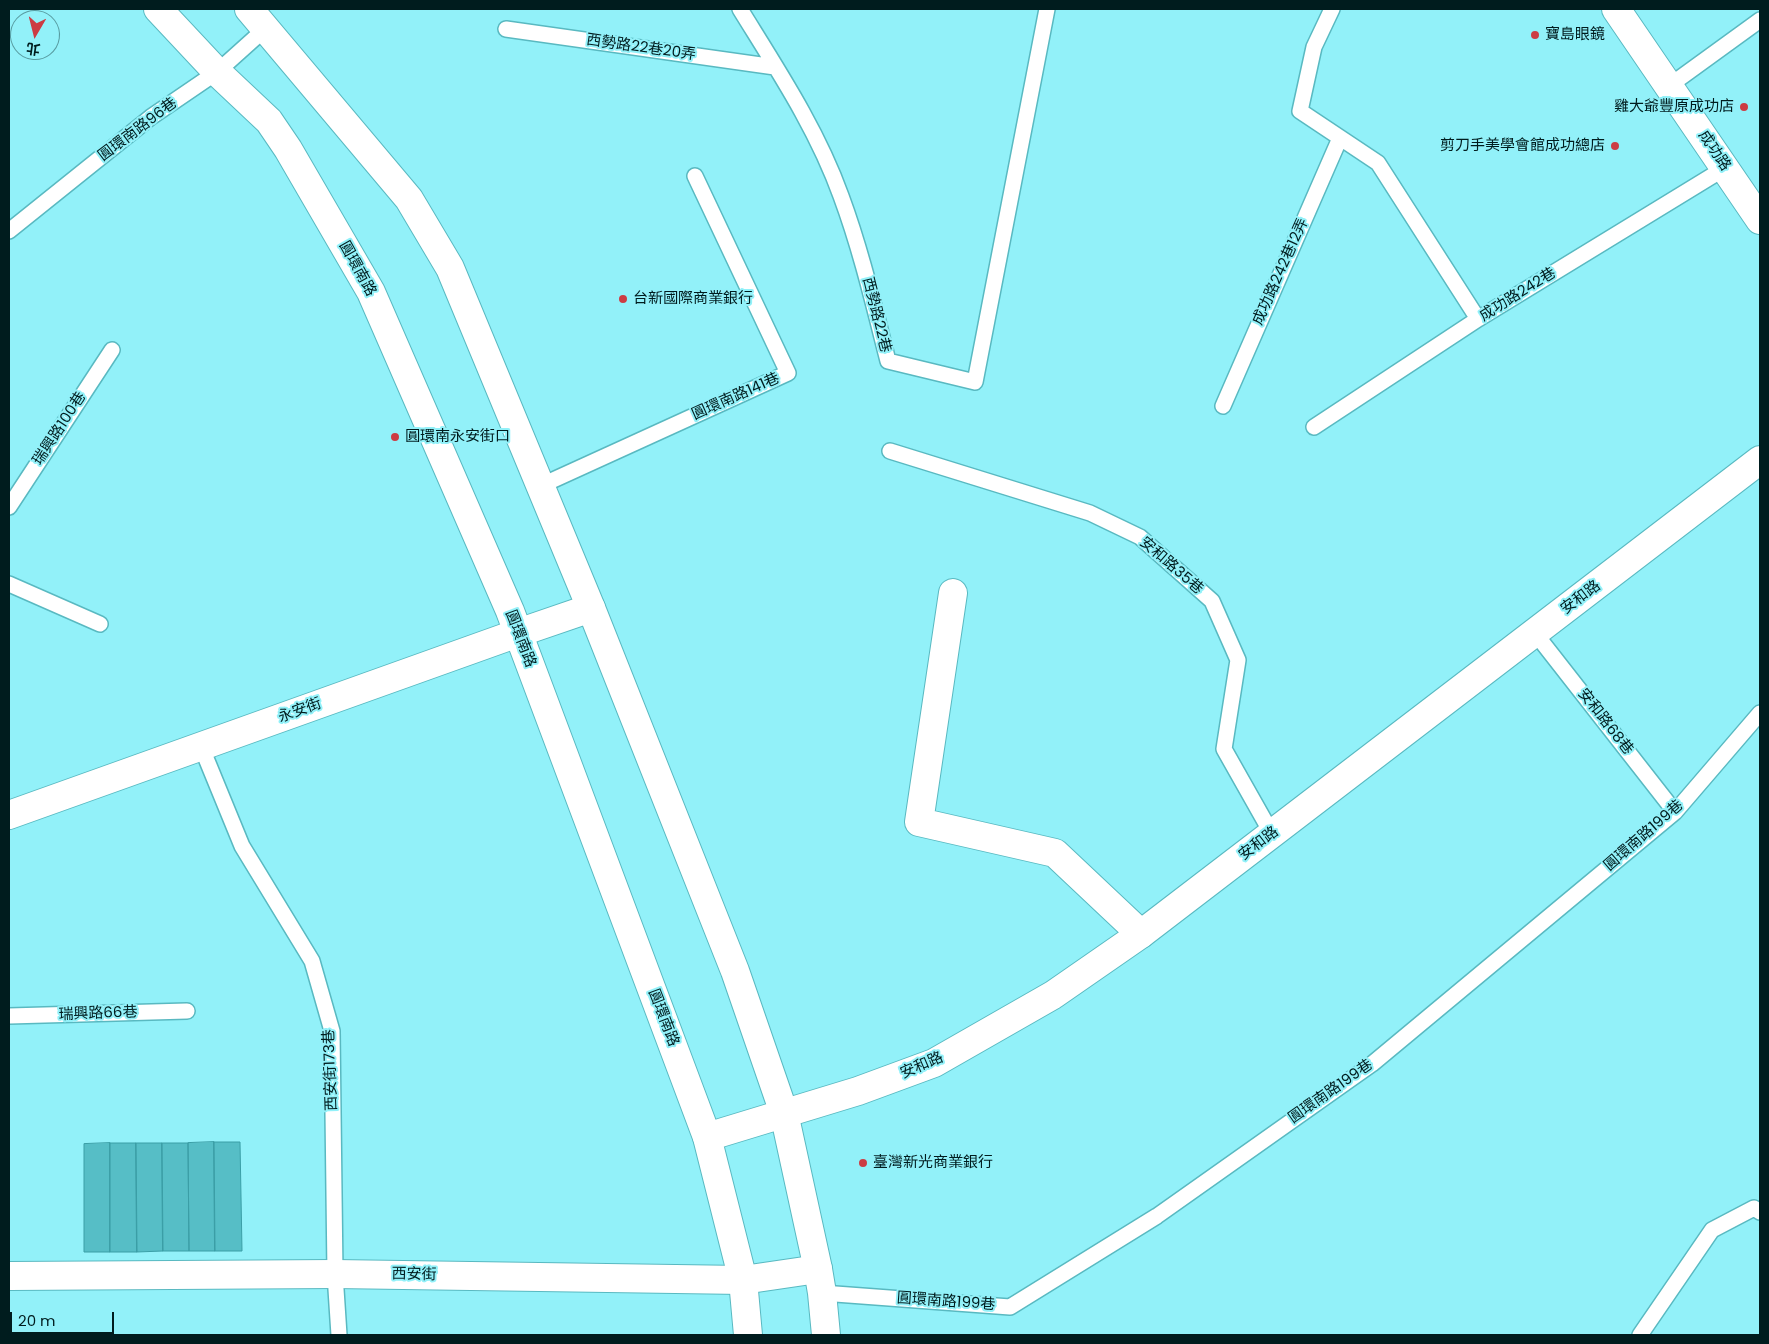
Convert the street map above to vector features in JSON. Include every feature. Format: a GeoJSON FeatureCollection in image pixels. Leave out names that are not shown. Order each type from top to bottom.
{"type":"FeatureCollection","features":[{"type":"Feature","properties":{"kind":"street","name":"圓環南路"},"geometry":{"type":"LineString","coordinates":[[158,9],[217,72],[269,121],[288,149],[371,292],[518,633],[707,1137],[743,1280],[748,1335]]}},
{"type":"Feature","properties":{"kind":"street","name":"成功路"},"geometry":{"type":"LineString","coordinates":[[1616,9],[1760,220]]}},
{"type":"Feature","properties":{"kind":"street"},"geometry":{"type":"LineString","coordinates":[[258,18],[409,199],[450,268],[591,608],[735,971],[784,1113],[820,1281],[826,1335]]}},
{"type":"Feature","properties":{"kind":"street","name":"安和路"},"geometry":{"type":"LineString","coordinates":[[707,1137],[858,1091],[934,1063],[1053,995],[1141,934],[1760,460]]}},
{"type":"Feature","properties":{"kind":"street"},"geometry":{"type":"LineString","coordinates":[[953,593],[919,822],[1055,852],[1141,934]]}},
{"type":"Feature","properties":{"kind":"street","name":"永安街"},"geometry":{"type":"LineString","coordinates":[[9,815],[591,608]]}},
{"type":"Feature","properties":{"kind":"street","name":"西安街"},"geometry":{"type":"LineString","coordinates":[[9,1276],[335,1274],[820,1281]]}},
{"type":"Feature","properties":{"kind":"lane","name":"西勢路22巷"},"geometry":{"type":"LineString","coordinates":[[740,9],[810,124],[841,196],[864,269],[888,361],[975,382],[1046,9]]}},
{"type":"Feature","properties":{"kind":"lane"},"geometry":{"type":"LineString","coordinates":[[1332,9],[1314,47],[1300,111],[1378,164],[1478,319]]}},
{"type":"Feature","properties":{"kind":"lane","name":"圓環南路96巷"},"geometry":{"type":"LineString","coordinates":[[9,231],[151,117],[217,72],[258,18]]}},
{"type":"Feature","properties":{"kind":"lane"},"geometry":{"type":"LineString","coordinates":[[1669,86],[1760,20]]}},
{"type":"Feature","properties":{"kind":"lane","name":"西勢路22巷20弄"},"geometry":{"type":"LineString","coordinates":[[506,29],[775,67]]}},
{"type":"Feature","properties":{"kind":"lane","name":"成功路242巷12弄"},"geometry":{"type":"LineString","coordinates":[[1222,406],[1340,138]]}},
{"type":"Feature","properties":{"kind":"lane","name":"成功路242巷"},"geometry":{"type":"LineString","coordinates":[[1314,427],[1478,319],[1725,168]]}},
{"type":"Feature","properties":{"kind":"lane","name":"圓環南路141巷"},"geometry":{"type":"LineString","coordinates":[[540,486],[788,373],[695,176]]}},
{"type":"Feature","properties":{"kind":"lane","name":"瑞興路100巷"},"geometry":{"type":"LineString","coordinates":[[9,508],[112,350]]}},
{"type":"Feature","properties":{"kind":"lane","name":"安和路35巷"},"geometry":{"type":"LineString","coordinates":[[890,450],[1090,513],[1140,537],[1212,601],[1238,660],[1224,749],[1272,834]]}},
{"type":"Feature","properties":{"kind":"lane"},"geometry":{"type":"LineString","coordinates":[[9,584],[100,624]]}},
{"type":"Feature","properties":{"kind":"lane","name":"安和路68巷"},"geometry":{"type":"LineString","coordinates":[[1535,633],[1675,812]]}},
{"type":"Feature","properties":{"kind":"lane","name":"圓環南路199巷"},"geometry":{"type":"LineString","coordinates":[[820,1281],[1010,1307],[1157,1216],[1372,1064],[1675,812],[1760,713]]}},
{"type":"Feature","properties":{"kind":"lane","name":"西安街173巷"},"geometry":{"type":"LineString","coordinates":[[201,746],[242,846],[312,961],[332,1031],[335,1274],[339,1335]]}},
{"type":"Feature","properties":{"kind":"lane","name":"瑞興路66巷"},"geometry":{"type":"LineString","coordinates":[[9,1016],[187,1011]]}},
{"type":"Feature","properties":{"kind":"lane"},"geometry":{"type":"LineString","coordinates":[[1640,1335],[1712,1230],[1754,1208],[1760,1212]]}},
{"type":"Feature","properties":{"kind":"building"},"geometry":{"type":"Polygon","coordinates":[[[214,1142],[215,1251],[189,1251],[188,1143],[214,1142]]]}},
{"type":"Feature","properties":{"kind":"building"},"geometry":{"type":"Polygon","coordinates":[[[214,1142],[240,1142],[242,1251],[215,1251],[214,1142]]]}},
{"type":"Feature","properties":{"kind":"building"},"geometry":{"type":"Polygon","coordinates":[[[110,1143],[110,1252],[84,1252],[84,1144],[110,1143]]]}},
{"type":"Feature","properties":{"kind":"building"},"geometry":{"type":"Polygon","coordinates":[[[110,1143],[136,1143],[137,1252],[110,1252],[110,1143]]]}},
{"type":"Feature","properties":{"kind":"building"},"geometry":{"type":"Polygon","coordinates":[[[136,1143],[162,1143],[163,1251],[137,1252],[136,1143]]]}},
{"type":"Feature","properties":{"kind":"building"},"geometry":{"type":"Polygon","coordinates":[[[162,1143],[188,1143],[189,1251],[163,1251],[162,1143]]]}},
{"type":"Feature","properties":{"kind":"place","name":"寶島眼鏡"},"geometry":{"type":"Point","coordinates":[1535,35]}},
{"type":"Feature","properties":{"kind":"place","name":"雞大爺豐原成功店"},"geometry":{"type":"Point","coordinates":[1744,107]}},
{"type":"Feature","properties":{"kind":"place","name":"剪刀手美學會館成功總店"},"geometry":{"type":"Point","coordinates":[1615,146]}},
{"type":"Feature","properties":{"kind":"place","name":"台新國際商業銀行"},"geometry":{"type":"Point","coordinates":[623,299]}},
{"type":"Feature","properties":{"kind":"place","name":"圓環南永安街口"},"geometry":{"type":"Point","coordinates":[395,437]}},
{"type":"Feature","properties":{"kind":"place","name":"臺灣新光商業銀行"},"geometry":{"type":"Point","coordinates":[863,1163]}}]}
